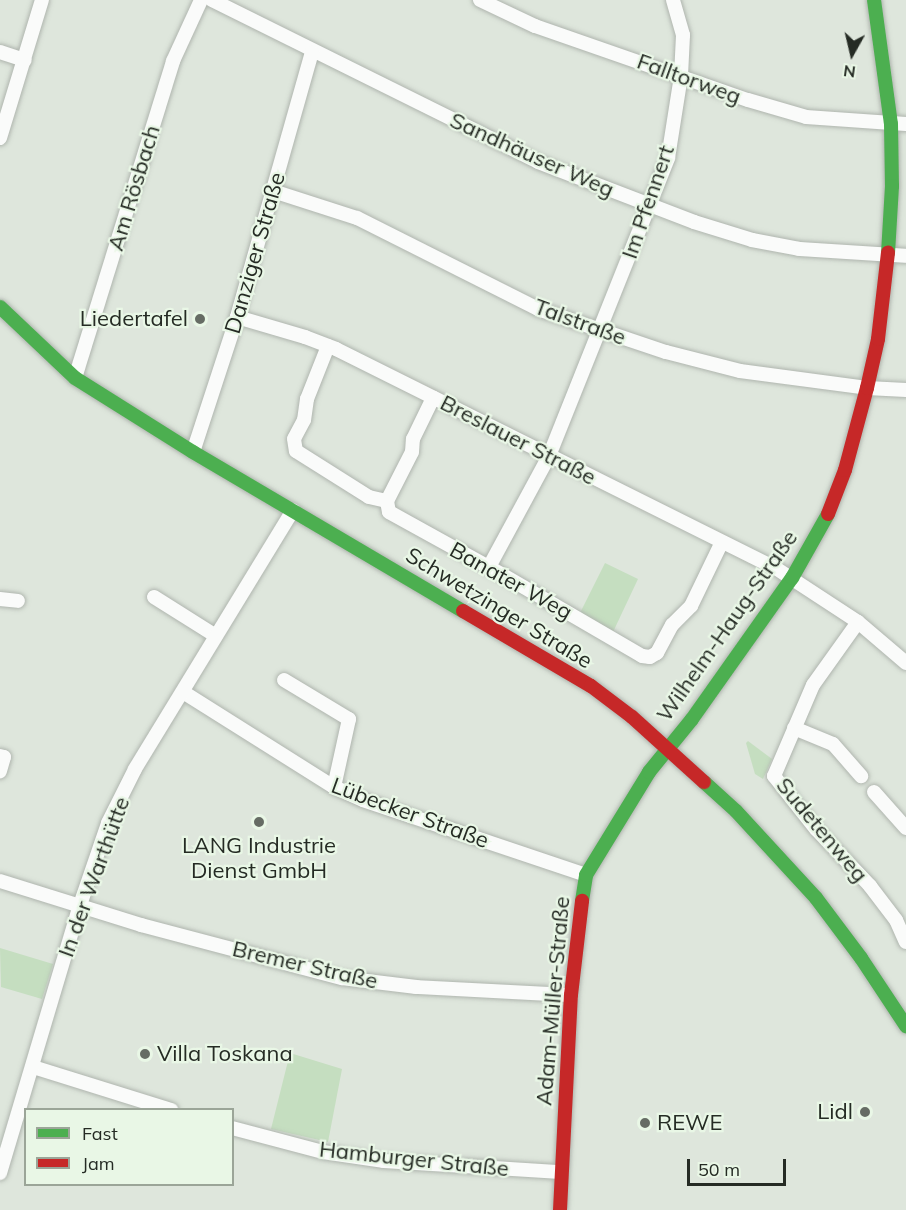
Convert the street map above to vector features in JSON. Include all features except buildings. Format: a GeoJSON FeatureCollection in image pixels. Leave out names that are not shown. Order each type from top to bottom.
{"type":"FeatureCollection","features":[{"type":"Feature","properties":{"kind":"street"},"geometry":{"type":"LineString","coordinates":[[0,138],[42,0]]}},
{"type":"Feature","properties":{"kind":"street","name":"Am Rösbach"},"geometry":{"type":"LineString","coordinates":[[75,378],[172,61],[201,0]]}},
{"type":"Feature","properties":{"kind":"street","name":"Sandhäuser Weg"},"geometry":{"type":"LineString","coordinates":[[213,0],[312,52],[538,162],[694,222],[752,240],[799,249],[906,256]]}},
{"type":"Feature","properties":{"kind":"street","name":"Falltorweg"},"geometry":{"type":"LineString","coordinates":[[480,0],[535,26],[748,100],[806,117],[906,124]]}},
{"type":"Feature","properties":{"kind":"street","name":"Im Pfennert"},"geometry":{"type":"LineString","coordinates":[[489,567],[549,456],[668,158],[681,76],[683,35],[673,0]]}},
{"type":"Feature","properties":{"kind":"street","name":"Wilhelm-Haug-Straße"},"geometry":{"type":"LineString","coordinates":[[668,747],[692,719],[792,578],[826,519],[845,470],[878,339],[888,255],[892,186],[891,124],[874,0]]}},
{"type":"Feature","properties":{"kind":"street"},"geometry":{"type":"LineString","coordinates":[[0,52],[25,60]]}},
{"type":"Feature","properties":{"kind":"street","name":"Danziger Straße"},"geometry":{"type":"LineString","coordinates":[[193,453],[237,318],[312,52]]}},
{"type":"Feature","properties":{"kind":"street","name":"Talstraße"},"geometry":{"type":"LineString","coordinates":[[273,191],[357,218],[530,305],[666,352],[740,371],[867,388],[906,390]]}},
{"type":"Feature","properties":{"kind":"street","name":"Schwetzinger Straße"},"geometry":{"type":"LineString","coordinates":[[0,307],[75,378],[193,453],[591,686],[668,747],[736,811],[816,898],[861,958],[906,1026]]}},
{"type":"Feature","properties":{"kind":"street","name":"Breslauer Straße"},"geometry":{"type":"LineString","coordinates":[[237,318],[328,346],[792,578],[858,622],[906,663]]}},
{"type":"Feature","properties":{"kind":"street","name":"Banater Weg"},"geometry":{"type":"LineString","coordinates":[[328,346],[307,399],[304,420],[294,439],[294,448],[369,497],[387,501],[389,512],[646,657],[657,653],[672,624],[691,606],[722,542]]}},
{"type":"Feature","properties":{"kind":"street"},"geometry":{"type":"LineString","coordinates":[[387,501],[412,452],[413,439],[433,398]]}},
{"type":"Feature","properties":{"kind":"street","name":"In der Warthütte"},"geometry":{"type":"LineString","coordinates":[[0,1173],[80,905],[108,823],[135,769],[293,510]]}},
{"type":"Feature","properties":{"kind":"street"},"geometry":{"type":"LineString","coordinates":[[154,597],[216,636]]}},
{"type":"Feature","properties":{"kind":"street"},"geometry":{"type":"LineString","coordinates":[[0,598],[18,601]]}},
{"type":"Feature","properties":{"kind":"street","name":"Sudetenweg"},"geometry":{"type":"LineString","coordinates":[[858,622],[819,674],[774,772],[775,779],[828,843],[901,917],[906,942]]}},
{"type":"Feature","properties":{"kind":"street"},"geometry":{"type":"LineString","coordinates":[[284,680],[349,719],[334,787]]}},
{"type":"Feature","properties":{"kind":"street","name":"Lübecker Straße"},"geometry":{"type":"LineString","coordinates":[[183,692],[334,787],[363,800],[586,875]]}},
{"type":"Feature","properties":{"kind":"street"},"geometry":{"type":"LineString","coordinates":[[794,729],[833,744],[861,776]]}},
{"type":"Feature","properties":{"kind":"street","name":"Adam-Müller-Straße"},"geometry":{"type":"LineString","coordinates":[[560,1210],[571,995],[576,934],[586,875],[649,772],[668,747]]}},
{"type":"Feature","properties":{"kind":"street"},"geometry":{"type":"LineString","coordinates":[[0,756],[4,757],[0,771]]}},
{"type":"Feature","properties":{"kind":"street"},"geometry":{"type":"LineString","coordinates":[[874,792],[906,828]]}},
{"type":"Feature","properties":{"kind":"street","name":"Bremer Straße"},"geometry":{"type":"LineString","coordinates":[[0,881],[141,925],[342,978],[416,987],[571,995]]}},
{"type":"Feature","properties":{"kind":"street"},"geometry":{"type":"LineString","coordinates":[[33,1067],[165,1108]]}},
{"type":"Feature","properties":{"kind":"street","name":"Hamburger Straße"},"geometry":{"type":"LineString","coordinates":[[234,1129],[323,1152],[384,1161],[561,1172]]}},
{"type":"Feature","properties":{"kind":"green space"},"geometry":{"type":"Polygon","coordinates":[[[605,563],[638,579],[613,632],[580,613],[605,563]]]}},
{"type":"Feature","properties":{"kind":"green space"},"geometry":{"type":"Polygon","coordinates":[[[748,741],[772,759],[763,779],[755,774],[746,743],[748,741]]]}},
{"type":"Feature","properties":{"kind":"green space"},"geometry":{"type":"Polygon","coordinates":[[[0,948],[53,964],[42,999],[1,987],[0,948]]]}},
{"type":"Feature","properties":{"kind":"green space"},"geometry":{"type":"Polygon","coordinates":[[[290,1053],[342,1069],[328,1142],[271,1129],[290,1053]]]}},
{"type":"Feature","properties":{"kind":"traffic: fast"},"geometry":{"type":"LineString","coordinates":[[874,0],[891,124],[892,186],[888,253]]}},
{"type":"Feature","properties":{"kind":"traffic: fast"},"geometry":{"type":"LineString","coordinates":[[0,307],[75,378],[193,452],[463,611]]}},
{"type":"Feature","properties":{"kind":"traffic: fast"},"geometry":{"type":"LineString","coordinates":[[582,901],[586,875],[649,772],[692,719],[792,578],[828,514]]}},
{"type":"Feature","properties":{"kind":"traffic: fast"},"geometry":{"type":"LineString","coordinates":[[704,782],[736,811],[816,898],[861,958],[906,1026]]}},
{"type":"Feature","properties":{"kind":"traffic: jam"},"geometry":{"type":"LineString","coordinates":[[828,514],[845,470],[867,388],[878,339],[888,253]]}},
{"type":"Feature","properties":{"kind":"traffic: jam"},"geometry":{"type":"LineString","coordinates":[[463,611],[591,686],[632,717],[704,782]]}},
{"type":"Feature","properties":{"kind":"traffic: jam"},"geometry":{"type":"LineString","coordinates":[[560,1210],[571,995],[582,901]]}},
{"type":"Feature","properties":{"kind":"place","name":"Liedertafel"},"geometry":{"type":"Point","coordinates":[200,319]}},
{"type":"Feature","properties":{"kind":"place","name":"LANG Industrie Dienst GmbH"},"geometry":{"type":"Point","coordinates":[259,822]}},
{"type":"Feature","properties":{"kind":"place","name":"Villa Toskana"},"geometry":{"type":"Point","coordinates":[145,1054]}},
{"type":"Feature","properties":{"kind":"place","name":"Lidl"},"geometry":{"type":"Point","coordinates":[865,1112]}},
{"type":"Feature","properties":{"kind":"place","name":"REWE"},"geometry":{"type":"Point","coordinates":[645,1123]}}]}
